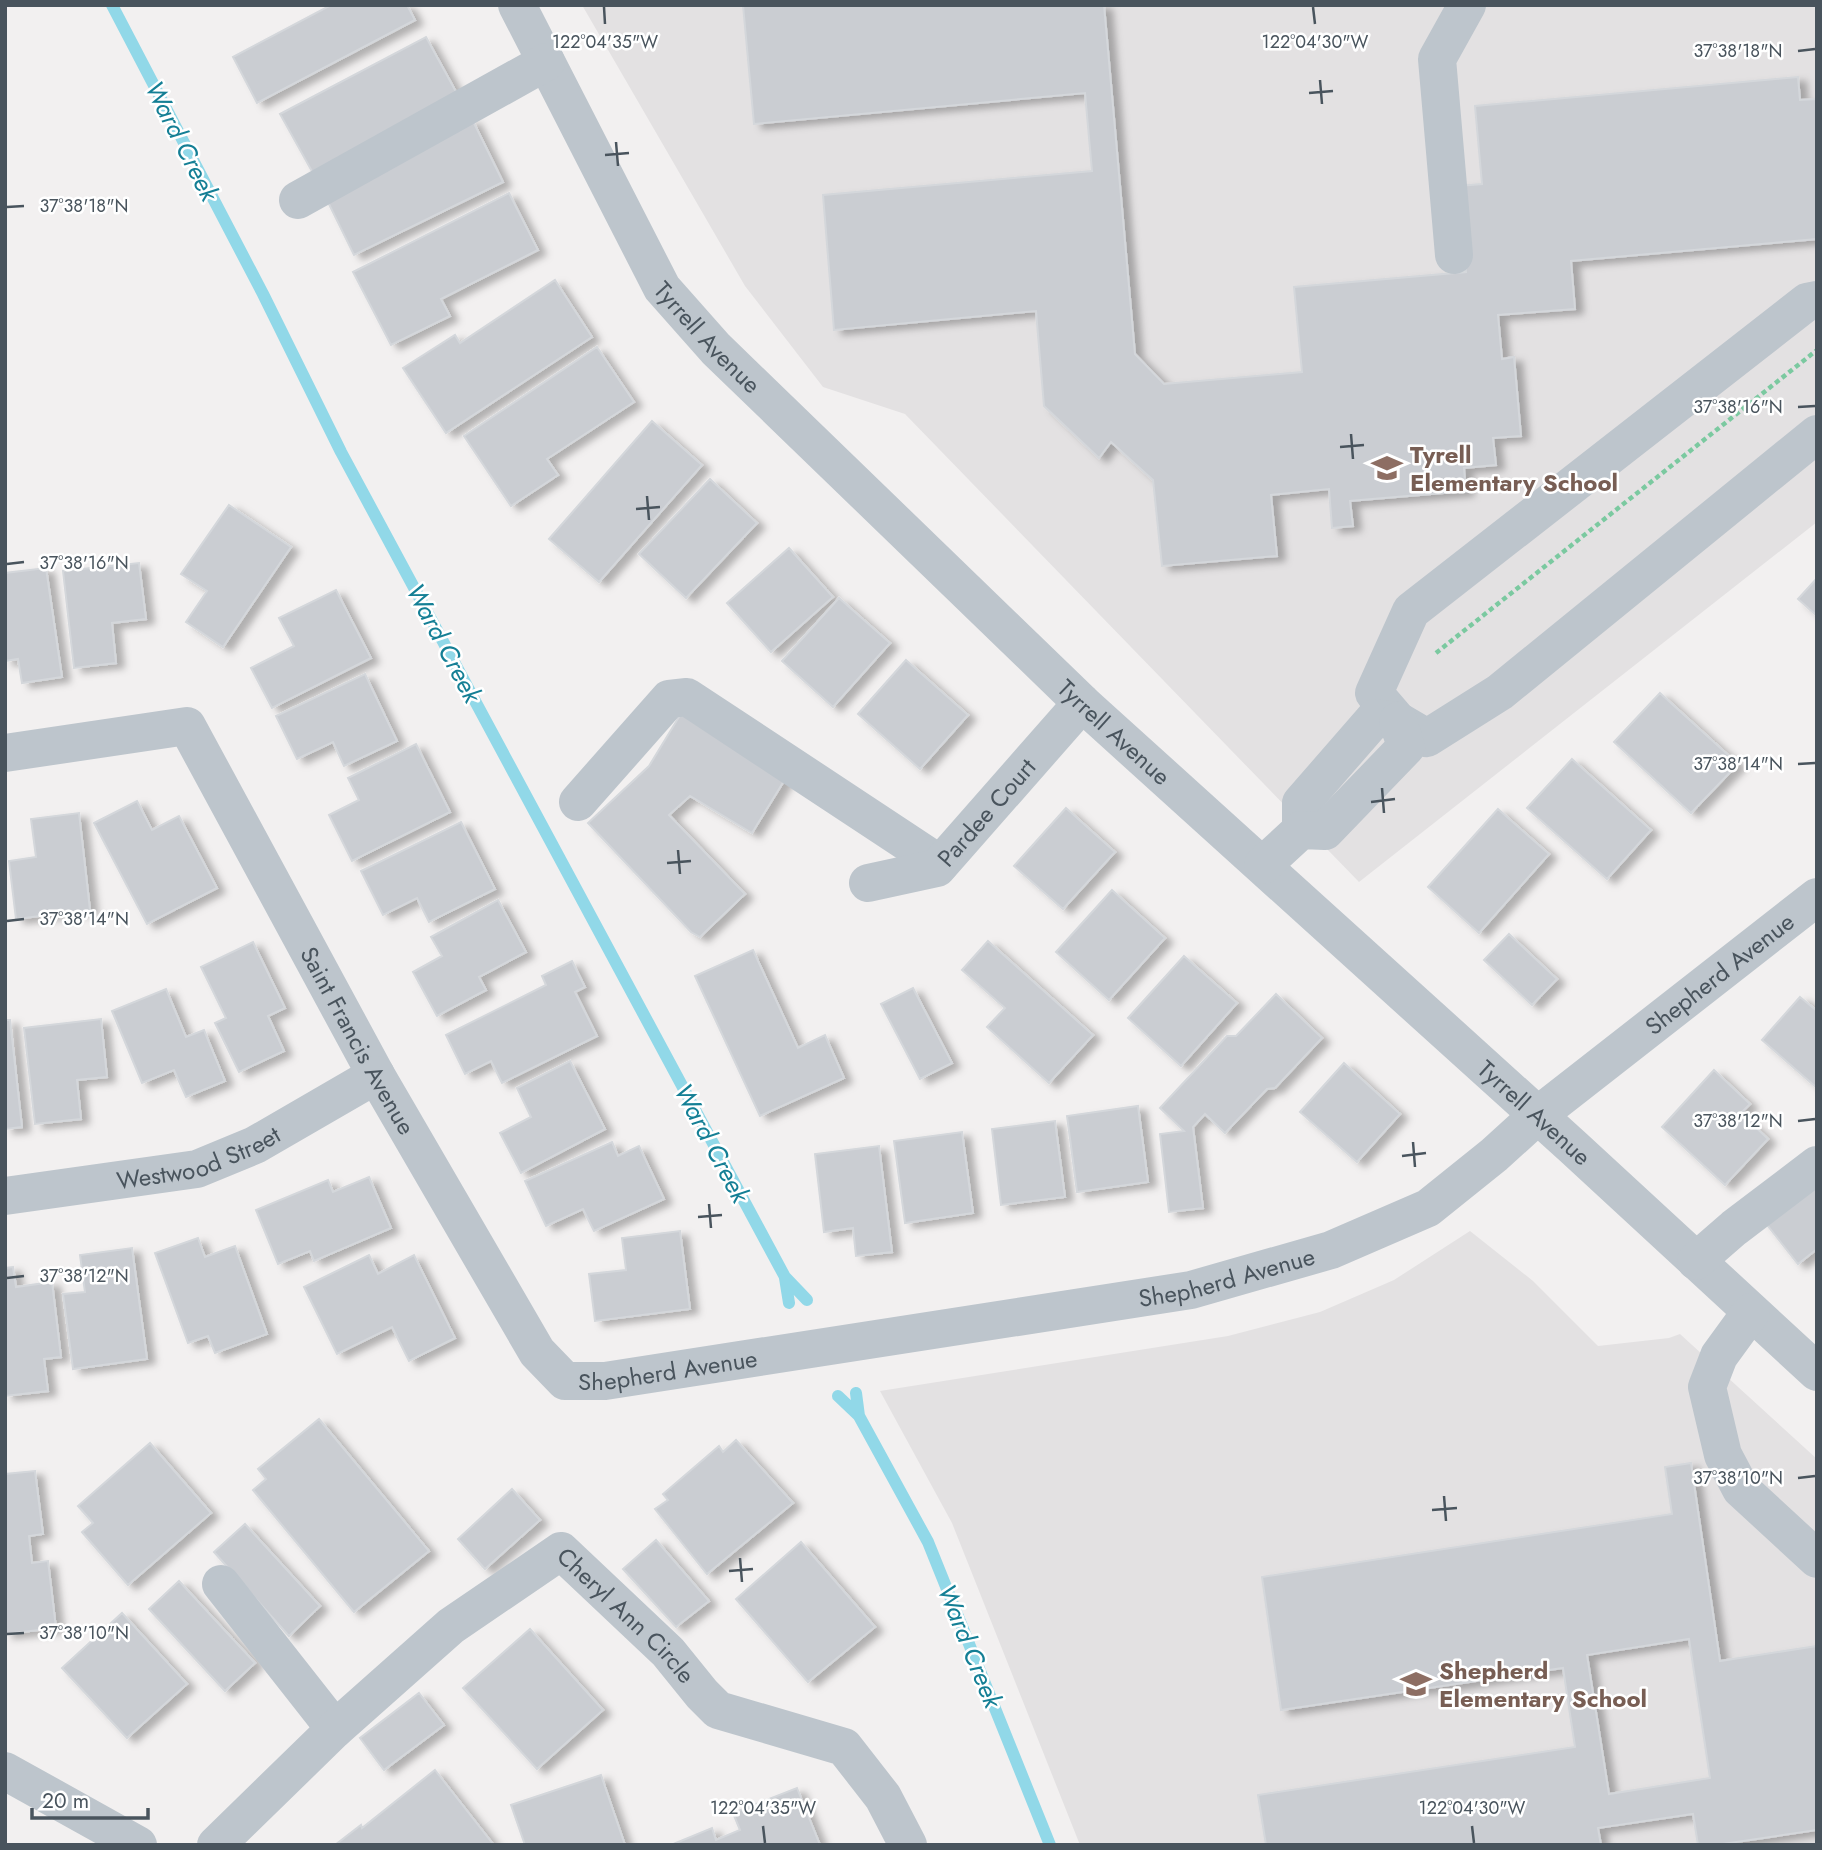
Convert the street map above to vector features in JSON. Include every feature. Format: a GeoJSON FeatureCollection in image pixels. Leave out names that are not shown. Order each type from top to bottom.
{"type":"FeatureCollection","features":[{"type":"Feature","properties":{"kind":"street","name":"Tyrrell Avenue"},"geometry":{"type":"LineString","coordinates":[[517,5],[662,288],[716,349],[1082,703],[1538,1115],[1817,1373]]}},
{"type":"Feature","properties":{"kind":"street"},"geometry":{"type":"LineString","coordinates":[[1454,255],[1437,59],[1467,5]]}},
{"type":"Feature","properties":{"kind":"street"},"geometry":{"type":"LineString","coordinates":[[298,200],[546,62]]}},
{"type":"Feature","properties":{"kind":"street"},"geometry":{"type":"LineString","coordinates":[[1817,300],[1807,302],[1411,611],[1374,693],[1398,721],[1427,738],[1500,692],[1817,434]]}},
{"type":"Feature","properties":{"kind":"street"},"geometry":{"type":"LineString","coordinates":[[578,802],[668,699],[687,697],[940,864]]}},
{"type":"Feature","properties":{"kind":"street","name":"Pardee Court"},"geometry":{"type":"LineString","coordinates":[[869,883],[937,868],[1082,703]]}},
{"type":"Feature","properties":{"kind":"street"},"geometry":{"type":"LineString","coordinates":[[1263,865],[1301,830],[1301,803],[1376,718],[1398,721]]}},
{"type":"Feature","properties":{"kind":"street","name":"Saint Francis Avenue"},"geometry":{"type":"LineString","coordinates":[[5,753],[187,726],[376,1075],[537,1352]]}},
{"type":"Feature","properties":{"kind":"street","name":"Shepherd Avenue"},"geometry":{"type":"LineString","coordinates":[[537,1352],[565,1381],[605,1381],[1191,1290],[1331,1250],[1428,1208],[1494,1155],[1538,1115],[1817,897]]}},
{"type":"Feature","properties":{"kind":"street","name":"Westwood Street"},"geometry":{"type":"LineString","coordinates":[[5,1196],[197,1169],[255,1145],[376,1075]]}},
{"type":"Feature","properties":{"kind":"street"},"geometry":{"type":"LineString","coordinates":[[1696,1261],[1734,1228],[1817,1165]]}},
{"type":"Feature","properties":{"kind":"street"},"geometry":{"type":"LineString","coordinates":[[1751,1312],[1719,1356],[1707,1387],[1723,1455],[1741,1489],[1817,1559]]}},
{"type":"Feature","properties":{"kind":"street","name":"Cheryl Ann Circle"},"geometry":{"type":"LineString","coordinates":[[216,1845],[335,1729],[451,1626],[561,1551],[668,1652],[718,1710],[845,1747],[883,1797],[908,1845]]}},
{"type":"Feature","properties":{"kind":"street"},"geometry":{"type":"LineString","coordinates":[[221,1584],[335,1729]]}},
{"type":"Feature","properties":{"kind":"street"},"geometry":{"type":"LineString","coordinates":[[5,1772],[138,1845]]}},
{"type":"Feature","properties":{"kind":"path"},"geometry":{"type":"LineString","coordinates":[[1431,657],[1817,350]]}},
{"type":"Feature","properties":{"kind":"shaded area","name":"Tyrell Elementary School"},"geometry":{"type":"Polygon","coordinates":[[[582,5],[1817,5],[1817,522],[1359,882],[905,414],[823,387],[745,286],[582,5]]]}},
{"type":"Feature","properties":{"kind":"shaded area","name":"Shepherd Elementary School"},"geometry":{"type":"Polygon","coordinates":[[[1470,1231],[1533,1281],[1598,1346],[1669,1338],[1680,1334],[1817,1459],[1817,1845],[1080,1845],[952,1523],[880,1391],[1228,1336],[1320,1312],[1394,1280],[1470,1231]]]}},
{"type":"Feature","properties":{"kind":"building"},"geometry":{"type":"Polygon","coordinates":[[[331,5],[407,5],[415,20],[257,103],[233,57],[331,5]]]}},
{"type":"Feature","properties":{"kind":"building"},"geometry":{"type":"Polygon","coordinates":[[[743,5],[1104,5],[1135,354],[1164,384],[1302,372],[1294,287],[1466,272],[1458,186],[1482,184],[1475,106],[1798,77],[1800,100],[1817,99],[1817,239],[1571,261],[1575,309],[1498,315],[1502,359],[1514,357],[1521,436],[1493,438],[1496,465],[1464,468],[1466,491],[1350,501],[1353,526],[1332,528],[1329,489],[1271,495],[1277,556],[1162,566],[1153,480],[1111,442],[1099,458],[1044,406],[1036,311],[834,330],[823,195],[1092,171],[1085,93],[754,124],[743,5]]]}},
{"type":"Feature","properties":{"kind":"building"},"geometry":{"type":"Polygon","coordinates":[[[426,37],[460,99],[314,175],[280,114],[426,37]]]}},
{"type":"Feature","properties":{"kind":"building"},"geometry":{"type":"Polygon","coordinates":[[[472,119],[503,182],[354,255],[323,192],[472,119]]]}},
{"type":"Feature","properties":{"kind":"building"},"geometry":{"type":"Polygon","coordinates":[[[509,193],[538,250],[441,299],[450,316],[391,345],[353,272],[509,193]]]}},
{"type":"Feature","properties":{"kind":"building"},"geometry":{"type":"Polygon","coordinates":[[[555,280],[592,337],[446,433],[403,368],[455,335],[460,343],[555,280]]]}},
{"type":"Feature","properties":{"kind":"building"},"geometry":{"type":"Polygon","coordinates":[[[597,347],[634,402],[547,459],[558,475],[511,506],[464,436],[597,347]]]}},
{"type":"Feature","properties":{"kind":"building"},"geometry":{"type":"Polygon","coordinates":[[[652,421],[702,465],[599,582],[549,539],[652,421]]]}},
{"type":"Feature","properties":{"kind":"building"},"geometry":{"type":"Polygon","coordinates":[[[710,479],[757,523],[686,598],[639,554],[710,479]]]}},
{"type":"Feature","properties":{"kind":"building"},"geometry":{"type":"Polygon","coordinates":[[[229,505],[291,547],[223,647],[186,622],[207,591],[181,574],[229,505]]]}},
{"type":"Feature","properties":{"kind":"building"},"geometry":{"type":"Polygon","coordinates":[[[789,548],[833,597],[771,652],[727,603],[789,548]]]}},
{"type":"Feature","properties":{"kind":"building"},"geometry":{"type":"Polygon","coordinates":[[[139,563],[146,619],[112,623],[116,663],[74,668],[63,571],[139,563]]]}},
{"type":"Feature","properties":{"kind":"building"},"geometry":{"type":"Polygon","coordinates":[[[46,568],[62,677],[22,683],[18,659],[5,661],[5,573],[46,568]]]}},
{"type":"Feature","properties":{"kind":"building"},"geometry":{"type":"Polygon","coordinates":[[[1817,578],[1817,616],[1798,599],[1817,578]]]}},
{"type":"Feature","properties":{"kind":"building"},"geometry":{"type":"Polygon","coordinates":[[[336,590],[371,658],[272,708],[251,668],[294,646],[279,618],[336,590]]]}},
{"type":"Feature","properties":{"kind":"building"},"geometry":{"type":"Polygon","coordinates":[[[839,598],[890,643],[833,707],[782,661],[839,598]]]}},
{"type":"Feature","properties":{"kind":"building"},"geometry":{"type":"Polygon","coordinates":[[[906,660],[968,715],[920,769],[858,714],[906,660]]]}},
{"type":"Feature","properties":{"kind":"building"},"geometry":{"type":"Polygon","coordinates":[[[365,674],[397,741],[344,766],[333,742],[297,759],[276,716],[365,674]]]}},
{"type":"Feature","properties":{"kind":"building"},"geometry":{"type":"Polygon","coordinates":[[[1660,693],[1738,764],[1691,813],[1614,742],[1660,693]]]}},
{"type":"Feature","properties":{"kind":"building"},"geometry":{"type":"Polygon","coordinates":[[[682,712],[787,776],[752,833],[690,796],[669,815],[745,894],[700,937],[691,932],[588,823],[649,766],[682,712]]]}},
{"type":"Feature","properties":{"kind":"building"},"geometry":{"type":"Polygon","coordinates":[[[416,744],[450,812],[352,861],[329,815],[359,800],[348,778],[416,744]]]}},
{"type":"Feature","properties":{"kind":"building"},"geometry":{"type":"Polygon","coordinates":[[[1572,759],[1651,830],[1607,879],[1527,808],[1572,759]]]}},
{"type":"Feature","properties":{"kind":"building"},"geometry":{"type":"Polygon","coordinates":[[[137,801],[152,830],[179,816],[217,888],[147,924],[94,823],[137,801]]]}},
{"type":"Feature","properties":{"kind":"building"},"geometry":{"type":"Polygon","coordinates":[[[1066,808],[1115,852],[1063,909],[1014,866],[1066,808]]]}},
{"type":"Feature","properties":{"kind":"building"},"geometry":{"type":"Polygon","coordinates":[[[1498,809],[1549,854],[1479,933],[1428,887],[1498,809]]]}},
{"type":"Feature","properties":{"kind":"building"},"geometry":{"type":"Polygon","coordinates":[[[79,813],[90,910],[16,919],[9,861],[36,857],[31,819],[79,813]]]}},
{"type":"Feature","properties":{"kind":"building"},"geometry":{"type":"Polygon","coordinates":[[[461,822],[495,889],[429,922],[417,898],[383,915],[361,871],[461,822]]]}},
{"type":"Feature","properties":{"kind":"building"},"geometry":{"type":"Polygon","coordinates":[[[1112,890],[1165,938],[1109,1000],[1056,952],[1112,890]]]}},
{"type":"Feature","properties":{"kind":"building"},"geometry":{"type":"Polygon","coordinates":[[[498,900],[526,952],[479,977],[486,990],[437,1016],[413,972],[442,956],[431,937],[498,900]]]}},
{"type":"Feature","properties":{"kind":"building"},"geometry":{"type":"Polygon","coordinates":[[[1509,934],[1557,979],[1532,1005],[1484,960],[1509,934]]]}},
{"type":"Feature","properties":{"kind":"building"},"geometry":{"type":"Polygon","coordinates":[[[988,941],[1093,1035],[1049,1083],[987,1027],[1005,1008],[962,970],[988,941]]]}},
{"type":"Feature","properties":{"kind":"building"},"geometry":{"type":"Polygon","coordinates":[[[253,942],[285,1008],[268,1016],[284,1051],[239,1072],[215,1023],[226,1018],[201,967],[253,942]]]}},
{"type":"Feature","properties":{"kind":"building"},"geometry":{"type":"Polygon","coordinates":[[[753,950],[798,1048],[825,1035],[844,1078],[760,1116],[695,976],[753,950]]]}},
{"type":"Feature","properties":{"kind":"building"},"geometry":{"type":"Polygon","coordinates":[[[1184,956],[1237,1003],[1181,1066],[1128,1018],[1184,956]]]}},
{"type":"Feature","properties":{"kind":"building"},"geometry":{"type":"Polygon","coordinates":[[[572,961],[585,987],[575,992],[597,1036],[502,1083],[491,1061],[465,1074],[446,1035],[546,985],[542,976],[572,961]]]}},
{"type":"Feature","properties":{"kind":"building"},"geometry":{"type":"Polygon","coordinates":[[[913,988],[952,1063],[920,1079],[881,1004],[913,988]]]}},
{"type":"Feature","properties":{"kind":"building"},"geometry":{"type":"Polygon","coordinates":[[[166,989],[186,1037],[204,1030],[225,1081],[186,1097],[174,1070],[142,1083],[112,1011],[166,989]]]}},
{"type":"Feature","properties":{"kind":"building"},"geometry":{"type":"Polygon","coordinates":[[[1276,994],[1322,1038],[1275,1088],[1267,1089],[1225,1133],[1205,1114],[1193,1127],[1203,1208],[1169,1212],[1160,1134],[1184,1131],[1160,1108],[1227,1036],[1236,1036],[1276,994]]]}},
{"type":"Feature","properties":{"kind":"building"},"geometry":{"type":"Polygon","coordinates":[[[1800,997],[1817,1011],[1817,1088],[1762,1040],[1800,997]]]}},
{"type":"Feature","properties":{"kind":"building"},"geometry":{"type":"Polygon","coordinates":[[[101,1019],[107,1077],[77,1080],[81,1119],[35,1124],[24,1028],[101,1019]]]}},
{"type":"Feature","properties":{"kind":"building"},"geometry":{"type":"Polygon","coordinates":[[[5,1020],[10,1020],[22,1127],[5,1129],[5,1020]]]}},
{"type":"Feature","properties":{"kind":"building"},"geometry":{"type":"Polygon","coordinates":[[[570,1061],[605,1129],[521,1173],[500,1133],[531,1117],[517,1088],[570,1061]]]}},
{"type":"Feature","properties":{"kind":"building"},"geometry":{"type":"Polygon","coordinates":[[[1344,1063],[1400,1114],[1357,1162],[1300,1112],[1344,1063]]]}},
{"type":"Feature","properties":{"kind":"building"},"geometry":{"type":"Polygon","coordinates":[[[1714,1070],[1750,1104],[1741,1113],[1768,1139],[1725,1185],[1662,1127],[1714,1070]]]}},
{"type":"Feature","properties":{"kind":"building"},"geometry":{"type":"Polygon","coordinates":[[[1138,1106],[1148,1182],[1077,1192],[1067,1116],[1138,1106]]]}},
{"type":"Feature","properties":{"kind":"building"},"geometry":{"type":"Polygon","coordinates":[[[1055,1121],[1065,1197],[1001,1205],[992,1129],[1055,1121]]]}},
{"type":"Feature","properties":{"kind":"building"},"geometry":{"type":"Polygon","coordinates":[[[962,1132],[973,1213],[905,1223],[894,1141],[962,1132]]]}},
{"type":"Feature","properties":{"kind":"building"},"geometry":{"type":"Polygon","coordinates":[[[612,1142],[618,1156],[639,1146],[664,1199],[594,1231],[583,1209],[546,1226],[525,1181],[612,1142]]]}},
{"type":"Feature","properties":{"kind":"building"},"geometry":{"type":"Polygon","coordinates":[[[879,1146],[892,1252],[856,1256],[853,1228],[824,1232],[815,1154],[879,1146]]]}},
{"type":"Feature","properties":{"kind":"building"},"geometry":{"type":"Polygon","coordinates":[[[369,1177],[391,1228],[314,1261],[310,1251],[278,1264],[256,1210],[328,1180],[333,1192],[369,1177]]]}},
{"type":"Feature","properties":{"kind":"building"},"geometry":{"type":"Polygon","coordinates":[[[1817,1180],[1817,1249],[1798,1264],[1764,1221],[1817,1180]]]}},
{"type":"Feature","properties":{"kind":"building"},"geometry":{"type":"Polygon","coordinates":[[[680,1231],[690,1309],[595,1321],[589,1274],[626,1270],[622,1238],[680,1231]]]}},
{"type":"Feature","properties":{"kind":"building"},"geometry":{"type":"Polygon","coordinates":[[[198,1238],[205,1257],[235,1246],[267,1334],[215,1353],[208,1336],[188,1343],[155,1253],[198,1238]]]}},
{"type":"Feature","properties":{"kind":"building"},"geometry":{"type":"Polygon","coordinates":[[[132,1248],[147,1359],[73,1369],[63,1294],[85,1292],[80,1255],[132,1248]]]}},
{"type":"Feature","properties":{"kind":"building"},"geometry":{"type":"Polygon","coordinates":[[[369,1255],[378,1274],[414,1255],[455,1338],[409,1361],[392,1327],[337,1354],[304,1287],[369,1255]]]}},
{"type":"Feature","properties":{"kind":"building"},"geometry":{"type":"Polygon","coordinates":[[[13,1267],[16,1287],[52,1282],[61,1357],[44,1359],[48,1391],[5,1396],[5,1268],[13,1267]]]}},
{"type":"Feature","properties":{"kind":"building"},"geometry":{"type":"Polygon","coordinates":[[[319,1419],[429,1551],[354,1612],[253,1490],[266,1479],[258,1469],[319,1419]]]}},
{"type":"Feature","properties":{"kind":"building"},"geometry":{"type":"Polygon","coordinates":[[[736,1440],[793,1503],[707,1574],[655,1509],[668,1500],[663,1494],[719,1446],[723,1452],[736,1440]]]}},
{"type":"Feature","properties":{"kind":"building"},"geometry":{"type":"Polygon","coordinates":[[[150,1443],[211,1513],[128,1585],[82,1532],[93,1523],[78,1506],[150,1443]]]}},
{"type":"Feature","properties":{"kind":"building"},"geometry":{"type":"Polygon","coordinates":[[[1691,1463],[1720,1661],[1817,1646],[1817,1830],[1716,1845],[1698,1845],[1693,1814],[1598,1828],[1601,1845],[1266,1845],[1258,1795],[1575,1747],[1563,1668],[1281,1710],[1262,1577],[1672,1514],[1665,1467],[1691,1463]],[[1689,1639],[1587,1655],[1609,1794],[1710,1778],[1689,1639]]]}},
{"type":"Feature","properties":{"kind":"building"},"geometry":{"type":"Polygon","coordinates":[[[35,1471],[43,1534],[29,1536],[32,1563],[48,1561],[56,1628],[5,1634],[5,1474],[35,1471]]]}},
{"type":"Feature","properties":{"kind":"building"},"geometry":{"type":"Polygon","coordinates":[[[512,1489],[540,1520],[485,1569],[458,1539],[512,1489]]]}},
{"type":"Feature","properties":{"kind":"building"},"geometry":{"type":"Polygon","coordinates":[[[245,1524],[320,1606],[289,1636],[214,1552],[245,1524]]]}},
{"type":"Feature","properties":{"kind":"building"},"geometry":{"type":"Polygon","coordinates":[[[656,1540],[709,1601],[676,1627],[623,1569],[656,1540]]]}},
{"type":"Feature","properties":{"kind":"building"},"geometry":{"type":"Polygon","coordinates":[[[801,1542],[875,1627],[808,1682],[736,1599],[801,1542]]]}},
{"type":"Feature","properties":{"kind":"building"},"geometry":{"type":"Polygon","coordinates":[[[179,1581],[255,1663],[225,1691],[149,1609],[179,1581]]]}},
{"type":"Feature","properties":{"kind":"building"},"geometry":{"type":"Polygon","coordinates":[[[122,1613],[187,1684],[127,1738],[62,1668],[122,1613]]]}},
{"type":"Feature","properties":{"kind":"building"},"geometry":{"type":"Polygon","coordinates":[[[530,1629],[603,1710],[537,1769],[463,1688],[530,1629]]]}},
{"type":"Feature","properties":{"kind":"building"},"geometry":{"type":"Polygon","coordinates":[[[419,1693],[444,1725],[384,1770],[360,1738],[419,1693]]]}},
{"type":"Feature","properties":{"kind":"building"},"geometry":{"type":"Polygon","coordinates":[[[435,1770],[493,1844],[335,1845],[361,1825],[362,1828],[435,1770]]]}},
{"type":"Feature","properties":{"kind":"building"},"geometry":{"type":"Polygon","coordinates":[[[601,1775],[625,1845],[525,1845],[511,1805],[601,1775]]]}},
{"type":"Feature","properties":{"kind":"building"},"geometry":{"type":"Polygon","coordinates":[[[797,1788],[820,1845],[671,1845],[712,1828],[716,1840],[740,1830],[733,1813],[797,1788]]]}},
{"type":"Feature","properties":{"kind":"waterway","name":"Ward Creek"},"geometry":{"type":"LineString","coordinates":[[112,5],[263,294],[341,452],[785,1277],[807,1300]]}},
{"type":"Feature","properties":{"kind":"waterway","name":"Ward Creek"},"geometry":{"type":"LineString","coordinates":[[785,1278],[789,1303]]}},
{"type":"Feature","properties":{"kind":"waterway","name":"Ward Creek"},"geometry":{"type":"LineString","coordinates":[[856,1393],[859,1416]]}},
{"type":"Feature","properties":{"kind":"waterway","name":"Ward Creek"},"geometry":{"type":"LineString","coordinates":[[838,1396],[859,1416],[928,1542],[1050,1845]]}},
{"type":"Feature","properties":{"kind":"place","name":"Tyrell Elementary School"},"geometry":{"type":"Point","coordinates":[1387,468]}},
{"type":"Feature","properties":{"kind":"place","name":"Shepherd Elementary School"},"geometry":{"type":"Point","coordinates":[1416,1684]}}]}
